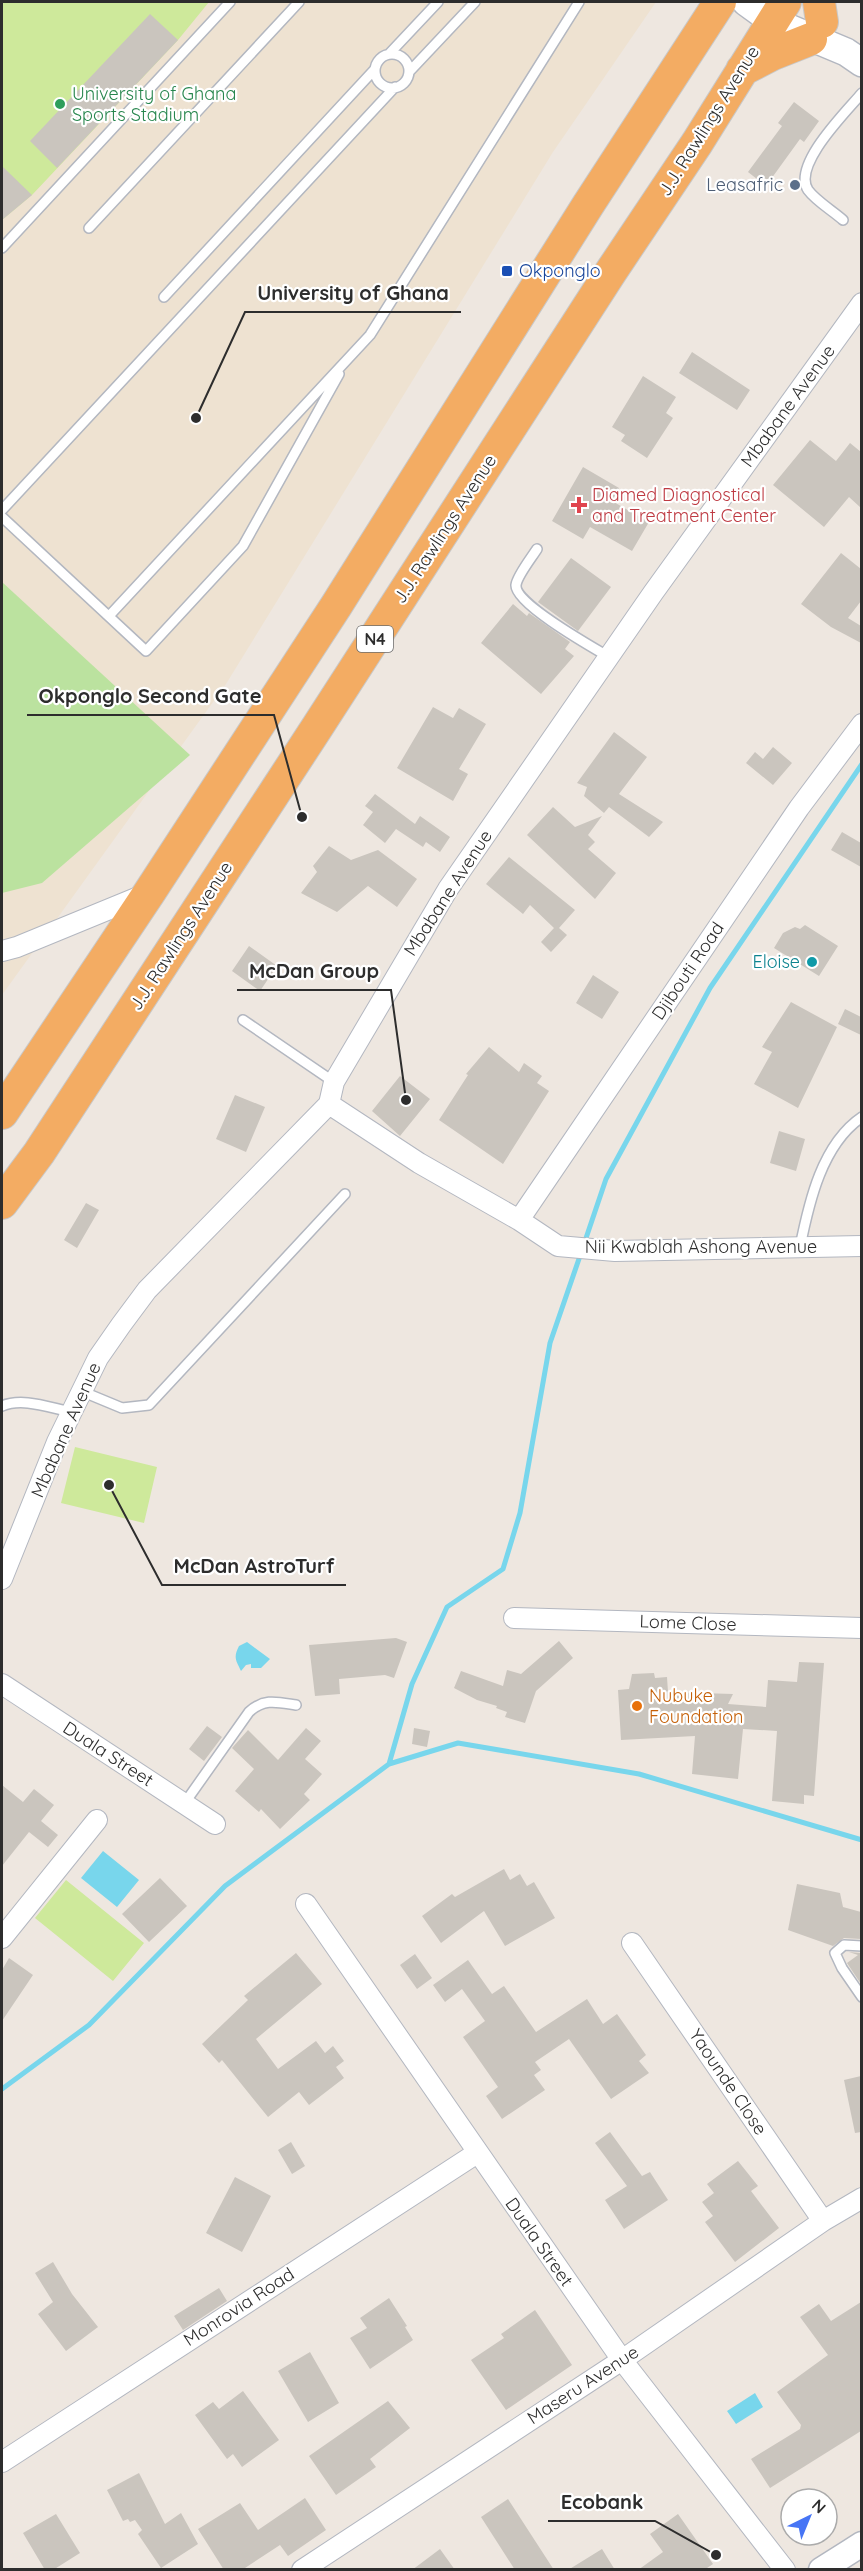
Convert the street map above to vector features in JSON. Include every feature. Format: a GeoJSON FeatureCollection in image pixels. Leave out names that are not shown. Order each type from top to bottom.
{"type":"FeatureCollection","features":[{"type":"Feature","properties":{"kind":"highway"},"geometry":{"type":"LineString","coordinates":[[694,2],[696,37]]}},
{"type":"Feature","properties":{"kind":"highway"},"geometry":{"type":"LineString","coordinates":[[2,1113],[336,606],[588,205],[720,2]]}},
{"type":"Feature","properties":{"kind":"highway","name":"J.J. Rawlings Avenue"},"geometry":{"type":"LineString","coordinates":[[2,1203],[39,1153],[316,729],[610,273],[697,143],[778,11]]}},
{"type":"Feature","properties":{"kind":"highway"},"geometry":{"type":"LineString","coordinates":[[741,71],[774,54],[818,21]]}},
{"type":"Feature","properties":{"kind":"main road"},"geometry":{"type":"LineString","coordinates":[[746,2],[818,21]]}},
{"type":"Feature","properties":{"kind":"main road"},"geometry":{"type":"LineString","coordinates":[[797,2],[854,57]]}},
{"type":"Feature","properties":{"kind":"street","name":"Mbabane Avenue"},"geometry":{"type":"LineString","coordinates":[[2,1579],[57,1442],[98,1358],[147,1290],[329,1104],[334,1082],[448,889],[609,657],[861,303]]}},
{"type":"Feature","properties":{"kind":"street","name":"Djibouti Road"},"geometry":{"type":"LineString","coordinates":[[519,1220],[792,818],[861,724]]}},
{"type":"Feature","properties":{"kind":"street"},"geometry":{"type":"LineString","coordinates":[[2,951],[149,893]]}},
{"type":"Feature","properties":{"kind":"street","name":"Nii Kwablah Ashong Avenue"},"geometry":{"type":"LineString","coordinates":[[329,1104],[419,1163],[519,1220],[558,1246],[615,1251],[861,1246]]}},
{"type":"Feature","properties":{"kind":"street","name":"Lome Close"},"geometry":{"type":"LineString","coordinates":[[514,1618],[861,1628]]}},
{"type":"Feature","properties":{"kind":"street","name":"Duala Street"},"geometry":{"type":"LineString","coordinates":[[2,1684],[215,1824]]}},
{"type":"Feature","properties":{"kind":"street"},"geometry":{"type":"LineString","coordinates":[[2,1938],[97,1820]]}},
{"type":"Feature","properties":{"kind":"street","name":"Duala Street"},"geometry":{"type":"LineString","coordinates":[[306,1904],[622,2360],[785,2570]]}},
{"type":"Feature","properties":{"kind":"street","name":"Yaounde Close"},"geometry":{"type":"LineString","coordinates":[[632,1943],[823,2221]]}},
{"type":"Feature","properties":{"kind":"street","name":"Monrovia Road"},"geometry":{"type":"LineString","coordinates":[[2,2462],[477,2153]]}},
{"type":"Feature","properties":{"kind":"street","name":"Maseru Avenue"},"geometry":{"type":"LineString","coordinates":[[302,2570],[622,2360],[823,2221],[861,2198]]}},
{"type":"Feature","properties":{"kind":"street"},"geometry":{"type":"LineString","coordinates":[[821,2570],[861,2544]]}},
{"type":"Feature","properties":{"kind":"lane"},"geometry":{"type":"LineString","coordinates":[[2,248],[230,2]]}},
{"type":"Feature","properties":{"kind":"lane"},"geometry":{"type":"LineString","coordinates":[[89,228],[299,2]]}},
{"type":"Feature","properties":{"kind":"lane"},"geometry":{"type":"LineString","coordinates":[[164,297],[375,69],[380,59],[389,54],[438,2]]}},
{"type":"Feature","properties":{"kind":"lane"},"geometry":{"type":"LineString","coordinates":[[2,510],[395,87],[405,82],[409,72],[474,2]]}},
{"type":"Feature","properties":{"kind":"lane"},"geometry":{"type":"LineString","coordinates":[[109,616],[370,335],[579,2]]}},
{"type":"Feature","properties":{"kind":"lane"},"geometry":{"type":"LineString","coordinates":[[389,54],[401,56],[409,72]]}},
{"type":"Feature","properties":{"kind":"lane"},"geometry":{"type":"LineString","coordinates":[[375,69],[378,81],[383,85],[395,87]]}},
{"type":"Feature","properties":{"kind":"lane"},"geometry":{"type":"LineString","coordinates":[[843,220],[807,189],[804,169],[816,149],[861,93]]}},
{"type":"Feature","properties":{"kind":"lane"},"geometry":{"type":"LineString","coordinates":[[2,516],[146,651],[243,546],[346,361]]}},
{"type":"Feature","properties":{"kind":"lane"},"geometry":{"type":"LineString","coordinates":[[537,549],[516,584],[518,594],[529,606],[609,657]]}},
{"type":"Feature","properties":{"kind":"lane"},"geometry":{"type":"LineString","coordinates":[[243,1020],[334,1082]]}},
{"type":"Feature","properties":{"kind":"lane"},"geometry":{"type":"LineString","coordinates":[[800,1247],[809,1201],[830,1155],[849,1126],[861,1117]]}},
{"type":"Feature","properties":{"kind":"lane"},"geometry":{"type":"LineString","coordinates":[[81,1390],[122,1408],[148,1405],[345,1194]]}},
{"type":"Feature","properties":{"kind":"lane"},"geometry":{"type":"LineString","coordinates":[[2,1406],[10,1402],[22,1402],[72,1412]]}},
{"type":"Feature","properties":{"kind":"lane"},"geometry":{"type":"LineString","coordinates":[[184,1804],[249,1712],[258,1703],[267,1701],[296,1705]]}},
{"type":"Feature","properties":{"kind":"lane"},"geometry":{"type":"LineString","coordinates":[[861,1946],[844,1945],[835,1953],[861,1997]]}},
{"type":"Feature","properties":{"kind":"shaded area"},"geometry":{"type":"Polygon","coordinates":[[[2,2],[656,2],[553,152],[226,684],[2,995],[2,2]]]}},
{"type":"Feature","properties":{"kind":"green space","name":"University of Ghana Sports Stadium"},"geometry":{"type":"Polygon","coordinates":[[[2,2],[209,2],[178,40],[32,195],[2,220],[2,2]]]}},
{"type":"Feature","properties":{"kind":"green space"},"geometry":{"type":"Polygon","coordinates":[[[2,582],[190,755],[42,883],[2,893],[2,582]]]}},
{"type":"Feature","properties":{"kind":"green space"},"geometry":{"type":"Polygon","coordinates":[[[75,1447],[157,1467],[144,1523],[61,1503],[75,1447]]]}},
{"type":"Feature","properties":{"kind":"green space"},"geometry":{"type":"Polygon","coordinates":[[[66,1880],[144,1943],[113,1981],[35,1918],[66,1880]]]}},
{"type":"Feature","properties":{"kind":"water"},"geometry":{"type":"Polygon","coordinates":[[[247,1642],[270,1659],[261,1668],[251,1668],[251,1664],[246,1665],[241,1671],[236,1653],[239,1646],[247,1642]]]}},
{"type":"Feature","properties":{"kind":"water"},"geometry":{"type":"Polygon","coordinates":[[[103,1851],[139,1880],[117,1907],[81,1878],[103,1851]]]}},
{"type":"Feature","properties":{"kind":"water"},"geometry":{"type":"Polygon","coordinates":[[[755,2393],[763,2407],[736,2424],[727,2411],[755,2393]]]}},
{"type":"Feature","properties":{"kind":"building"},"geometry":{"type":"Polygon","coordinates":[[[150,14],[178,40],[57,168],[30,141],[150,14]]]}},
{"type":"Feature","properties":{"kind":"building"},"geometry":{"type":"Polygon","coordinates":[[[794,102],[819,121],[804,142],[800,139],[766,186],[748,172],[782,126],[778,123],[794,102]]]}},
{"type":"Feature","properties":{"kind":"building"},"geometry":{"type":"Polygon","coordinates":[[[2,166],[32,195],[2,220],[2,166]]]}},
{"type":"Feature","properties":{"kind":"building"},"geometry":{"type":"Polygon","coordinates":[[[692,352],[750,390],[737,410],[679,373],[692,352]]]}},
{"type":"Feature","properties":{"kind":"building"},"geometry":{"type":"Polygon","coordinates":[[[643,376],[676,397],[666,413],[673,418],[647,458],[621,441],[625,435],[612,427],[643,376]]]}},
{"type":"Feature","properties":{"kind":"building"},"geometry":{"type":"Polygon","coordinates":[[[810,440],[836,461],[850,443],[861,452],[861,508],[849,497],[824,527],[773,485],[810,440]]]}},
{"type":"Feature","properties":{"kind":"building"},"geometry":{"type":"Polygon","coordinates":[[[583,467],[619,488],[612,501],[649,522],[632,551],[590,527],[583,539],[552,521],[583,467]]]}},
{"type":"Feature","properties":{"kind":"building"},"geometry":{"type":"Polygon","coordinates":[[[841,553],[861,569],[861,601],[848,618],[861,626],[861,643],[831,627],[801,604],[841,553]]]}},
{"type":"Feature","properties":{"kind":"building"},"geometry":{"type":"Polygon","coordinates":[[[571,558],[611,587],[578,631],[538,602],[571,558]]]}},
{"type":"Feature","properties":{"kind":"building"},"geometry":{"type":"Polygon","coordinates":[[[513,604],[527,616],[529,613],[570,642],[565,649],[574,656],[541,694],[481,643],[513,604]]]}},
{"type":"Feature","properties":{"kind":"building"},"geometry":{"type":"Polygon","coordinates":[[[433,707],[453,718],[459,708],[486,724],[459,769],[468,774],[453,801],[397,768],[433,707]]]}},
{"type":"Feature","properties":{"kind":"building"},"geometry":{"type":"Polygon","coordinates":[[[614,732],[647,757],[619,794],[663,822],[649,837],[609,807],[604,813],[584,796],[587,787],[577,783],[614,732]]]}},
{"type":"Feature","properties":{"kind":"building"},"geometry":{"type":"Polygon","coordinates":[[[773,747],[792,763],[773,785],[746,763],[755,752],[763,759],[773,747]]]}},
{"type":"Feature","properties":{"kind":"building"},"geometry":{"type":"Polygon","coordinates":[[[375,794],[415,824],[420,816],[450,837],[440,852],[426,842],[423,847],[396,829],[385,843],[363,825],[373,812],[365,806],[375,794]]]}},
{"type":"Feature","properties":{"kind":"building"},"geometry":{"type":"Polygon","coordinates":[[[553,807],[575,827],[602,816],[588,835],[595,842],[588,849],[616,873],[595,899],[527,835],[553,807]]]}},
{"type":"Feature","properties":{"kind":"building"},"geometry":{"type":"Polygon","coordinates":[[[842,832],[861,843],[861,867],[831,850],[842,832]]]}},
{"type":"Feature","properties":{"kind":"building"},"geometry":{"type":"Polygon","coordinates":[[[329,846],[351,860],[378,850],[417,879],[397,907],[368,886],[337,912],[301,893],[317,872],[313,866],[329,846]]]}},
{"type":"Feature","properties":{"kind":"building"},"geometry":{"type":"Polygon","coordinates":[[[509,857],[575,910],[559,928],[567,935],[551,952],[541,942],[554,928],[530,905],[523,914],[486,884],[509,857]]]}},
{"type":"Feature","properties":{"kind":"building","name":"Eloise"},"geometry":{"type":"Polygon","coordinates":[[[805,925],[838,946],[819,976],[774,948],[783,933],[795,927],[800,929],[805,925]]]}},
{"type":"Feature","properties":{"kind":"building"},"geometry":{"type":"Polygon","coordinates":[[[249,946],[277,966],[260,991],[232,971],[249,946]]]}},
{"type":"Feature","properties":{"kind":"building"},"geometry":{"type":"Polygon","coordinates":[[[593,975],[619,992],[602,1019],[576,1003],[593,975]]]}},
{"type":"Feature","properties":{"kind":"building"},"geometry":{"type":"Polygon","coordinates":[[[791,1002],[837,1027],[798,1108],[754,1084],[772,1052],[762,1047],[791,1002]]]}},
{"type":"Feature","properties":{"kind":"building"},"geometry":{"type":"Polygon","coordinates":[[[845,1009],[861,1017],[861,1035],[838,1024],[845,1009]]]}},
{"type":"Feature","properties":{"kind":"building"},"geometry":{"type":"Polygon","coordinates":[[[489,1047],[519,1072],[524,1063],[542,1076],[537,1083],[549,1091],[503,1164],[439,1120],[468,1075],[466,1074],[489,1047]]]}},
{"type":"Feature","properties":{"kind":"building"},"geometry":{"type":"Polygon","coordinates":[[[400,1076],[430,1099],[400,1136],[372,1111],[400,1076]]]}},
{"type":"Feature","properties":{"kind":"building"},"geometry":{"type":"Polygon","coordinates":[[[235,1095],[265,1107],[246,1152],[216,1139],[235,1095]]]}},
{"type":"Feature","properties":{"kind":"building"},"geometry":{"type":"Polygon","coordinates":[[[779,1131],[805,1139],[796,1171],[770,1163],[779,1131]]]}},
{"type":"Feature","properties":{"kind":"building"},"geometry":{"type":"Polygon","coordinates":[[[86,1203],[99,1210],[77,1248],[64,1240],[86,1203]]]}},
{"type":"Feature","properties":{"kind":"building"},"geometry":{"type":"Polygon","coordinates":[[[396,1638],[407,1642],[394,1678],[385,1675],[339,1679],[340,1694],[315,1696],[309,1645],[396,1638]]]}},
{"type":"Feature","properties":{"kind":"building"},"geometry":{"type":"Polygon","coordinates":[[[559,1641],[573,1658],[536,1691],[525,1723],[505,1717],[507,1712],[496,1708],[497,1706],[477,1700],[454,1688],[461,1671],[503,1686],[507,1670],[521,1674],[559,1641]]]}},
{"type":"Feature","properties":{"kind":"building"},"geometry":{"type":"Polygon","coordinates":[[[799,1662],[824,1663],[814,1796],[804,1795],[804,1804],[772,1801],[777,1731],[743,1729],[738,1779],[692,1774],[695,1736],[621,1740],[618,1690],[629,1689],[632,1674],[654,1673],[655,1678],[667,1677],[668,1692],[733,1694],[728,1704],[766,1707],[768,1680],[797,1682],[799,1662]]]}},
{"type":"Feature","properties":{"kind":"building"},"geometry":{"type":"Polygon","coordinates":[[[207,1726],[222,1737],[204,1761],[189,1749],[207,1726]]]}},
{"type":"Feature","properties":{"kind":"building"},"geometry":{"type":"Polygon","coordinates":[[[306,1728],[321,1741],[305,1759],[322,1774],[304,1794],[310,1800],[280,1829],[261,1809],[259,1812],[235,1791],[254,1769],[232,1748],[248,1730],[278,1760],[306,1728]]]}},
{"type":"Feature","properties":{"kind":"building"},"geometry":{"type":"Polygon","coordinates":[[[414,1728],[430,1731],[427,1747],[412,1744],[414,1728]]]}},
{"type":"Feature","properties":{"kind":"building"},"geometry":{"type":"Polygon","coordinates":[[[2,1785],[23,1802],[34,1789],[54,1805],[41,1821],[58,1835],[48,1847],[29,1832],[2,1866],[2,1785]]]}},
{"type":"Feature","properties":{"kind":"building"},"geometry":{"type":"Polygon","coordinates":[[[504,1869],[510,1880],[520,1874],[527,1886],[534,1882],[555,1918],[505,1946],[484,1911],[441,1943],[422,1916],[452,1894],[455,1897],[504,1869]]]}},
{"type":"Feature","properties":{"kind":"building"},"geometry":{"type":"Polygon","coordinates":[[[160,1878],[187,1906],[149,1942],[122,1914],[160,1878]]]}},
{"type":"Feature","properties":{"kind":"building"},"geometry":{"type":"Polygon","coordinates":[[[797,1884],[840,1893],[843,1907],[861,1912],[861,1939],[844,1938],[833,1946],[788,1930],[797,1884]]]}},
{"type":"Feature","properties":{"kind":"building"},"geometry":{"type":"Polygon","coordinates":[[[849,1952],[861,1953],[861,1984],[847,1963],[858,1955],[849,1952]]]}},
{"type":"Feature","properties":{"kind":"building"},"geometry":{"type":"Polygon","coordinates":[[[296,1953],[322,1984],[256,2039],[278,2069],[316,2041],[325,2053],[333,2046],[344,2061],[336,2067],[344,2078],[309,2105],[299,2092],[268,2117],[222,2060],[219,2063],[202,2044],[248,2000],[244,1996],[296,1953]]]}},
{"type":"Feature","properties":{"kind":"building"},"geometry":{"type":"Polygon","coordinates":[[[415,1954],[432,1978],[417,1989],[400,1965],[415,1954]]]}},
{"type":"Feature","properties":{"kind":"building"},"geometry":{"type":"Polygon","coordinates":[[[9,1958],[33,1975],[2,2021],[2,1970],[9,1958]]]}},
{"type":"Feature","properties":{"kind":"building"},"geometry":{"type":"Polygon","coordinates":[[[468,1960],[492,1994],[504,1986],[536,2032],[587,1999],[603,2024],[617,2014],[646,2055],[639,2061],[649,2073],[611,2099],[569,2039],[535,2062],[541,2070],[534,2075],[545,2090],[502,2119],[486,2096],[498,2087],[463,2037],[485,2021],[462,1989],[445,2002],[433,1985],[468,1960]]]}},
{"type":"Feature","properties":{"kind":"building"},"geometry":{"type":"Polygon","coordinates":[[[861,2076],[861,2132],[855,2133],[844,2080],[861,2076]]]}},
{"type":"Feature","properties":{"kind":"building"},"geometry":{"type":"Polygon","coordinates":[[[610,2132],[642,2176],[650,2172],[668,2200],[624,2229],[605,2200],[627,2186],[595,2143],[610,2132]]]}},
{"type":"Feature","properties":{"kind":"building"},"geometry":{"type":"Polygon","coordinates":[[[291,2142],[305,2166],[292,2174],[278,2150],[291,2142]]]}},
{"type":"Feature","properties":{"kind":"building"},"geometry":{"type":"Polygon","coordinates":[[[738,2161],[758,2186],[751,2191],[779,2228],[735,2262],[705,2222],[713,2216],[702,2202],[714,2193],[707,2184],[738,2161]]]}},
{"type":"Feature","properties":{"kind":"building"},"geometry":{"type":"Polygon","coordinates":[[[235,2177],[271,2196],[242,2252],[206,2233],[235,2177]]]}},
{"type":"Feature","properties":{"kind":"building"},"geometry":{"type":"Polygon","coordinates":[[[53,2262],[72,2294],[98,2327],[66,2351],[38,2314],[53,2302],[35,2273],[53,2262]]]}},
{"type":"Feature","properties":{"kind":"building"},"geometry":{"type":"Polygon","coordinates":[[[219,2288],[227,2301],[183,2330],[174,2316],[219,2288]]]}},
{"type":"Feature","properties":{"kind":"building"},"geometry":{"type":"Polygon","coordinates":[[[389,2298],[413,2340],[370,2369],[350,2338],[367,2328],[360,2318],[389,2298]]]}},
{"type":"Feature","properties":{"kind":"building"},"geometry":{"type":"Polygon","coordinates":[[[861,2302],[861,2431],[770,2488],[751,2459],[800,2429],[801,2425],[777,2392],[828,2355],[800,2317],[819,2304],[831,2321],[861,2302]]]}},
{"type":"Feature","properties":{"kind":"building"},"geometry":{"type":"Polygon","coordinates":[[[535,2310],[572,2365],[506,2410],[471,2360],[504,2338],[501,2334],[535,2310]]]}},
{"type":"Feature","properties":{"kind":"building"},"geometry":{"type":"Polygon","coordinates":[[[310,2352],[339,2403],[308,2422],[278,2371],[310,2352]]]}},
{"type":"Feature","properties":{"kind":"building"},"geometry":{"type":"Polygon","coordinates":[[[243,2391],[279,2440],[242,2467],[233,2454],[227,2459],[195,2415],[213,2402],[219,2409],[243,2391]]]}},
{"type":"Feature","properties":{"kind":"building"},"geometry":{"type":"Polygon","coordinates":[[[388,2401],[410,2428],[370,2459],[376,2467],[336,2495],[309,2456],[388,2401]]]}},
{"type":"Feature","properties":{"kind":"building"},"geometry":{"type":"Polygon","coordinates":[[[139,2473],[165,2524],[181,2513],[198,2544],[161,2568],[138,2534],[142,2530],[135,2520],[123,2521],[107,2490],[139,2473]]]}},
{"type":"Feature","properties":{"kind":"building"},"geometry":{"type":"Polygon","coordinates":[[[305,2498],[326,2530],[288,2556],[280,2545],[242,2570],[224,2570],[198,2529],[240,2503],[258,2530],[305,2498]]]}},
{"type":"Feature","properties":{"kind":"building"},"geometry":{"type":"Polygon","coordinates":[[[508,2499],[554,2570],[515,2570],[481,2517],[508,2499]]]}},
{"type":"Feature","properties":{"kind":"building"},"geometry":{"type":"Polygon","coordinates":[[[56,2514],[80,2553],[53,2570],[45,2570],[23,2533],[56,2514]]]}},
{"type":"Feature","properties":{"kind":"building"},"geometry":{"type":"Polygon","coordinates":[[[678,2514],[713,2564],[704,2570],[638,2570],[663,2552],[650,2534],[678,2514]]]}},
{"type":"Feature","properties":{"kind":"building"},"geometry":{"type":"Polygon","coordinates":[[[440,2549],[455,2570],[412,2570],[440,2549]]]}},
{"type":"Feature","properties":{"kind":"building"},"geometry":{"type":"Polygon","coordinates":[[[602,2549],[615,2570],[568,2570],[602,2549]]]}},
{"type":"Feature","properties":{"kind":"waterway"},"geometry":{"type":"LineString","coordinates":[[584,1244],[606,1179],[710,988],[862,764]]}},
{"type":"Feature","properties":{"kind":"waterway"},"geometry":{"type":"LineString","coordinates":[[2,2089],[89,2025],[225,1886],[389,1764],[412,1684],[447,1607],[503,1569],[520,1513],[550,1343],[581,1253]]}},
{"type":"Feature","properties":{"kind":"waterway"},"geometry":{"type":"LineString","coordinates":[[389,1764],[458,1743],[639,1774],[862,1840]]}},
{"type":"Feature","properties":{"kind":"place","name":"University of Ghana Sports Stadium"},"geometry":{"type":"Point","coordinates":[60,104]}},
{"type":"Feature","properties":{"kind":"place","name":"Leasafric"},"geometry":{"type":"Point","coordinates":[795,185]}},
{"type":"Feature","properties":{"kind":"place","name":"Okponglo"},"geometry":{"type":"Point","coordinates":[507,271]}},
{"type":"Feature","properties":{"kind":"place","name":"University of Ghana"},"geometry":{"type":"Point","coordinates":[196,418]}},
{"type":"Feature","properties":{"kind":"place","name":"Diamed Diagnostical and Treatment Center"},"geometry":{"type":"Point","coordinates":[579,505]}},
{"type":"Feature","properties":{"kind":"place","name":"Okponglo Second Gate"},"geometry":{"type":"Point","coordinates":[302,817]}},
{"type":"Feature","properties":{"kind":"place","name":"Eloise"},"geometry":{"type":"Point","coordinates":[812,962]}},
{"type":"Feature","properties":{"kind":"place","name":"McDan Group"},"geometry":{"type":"Point","coordinates":[406,1100]}},
{"type":"Feature","properties":{"kind":"place","name":"McDan AstroTurf"},"geometry":{"type":"Point","coordinates":[109,1485]}},
{"type":"Feature","properties":{"kind":"place","name":"Nubuke Foundation"},"geometry":{"type":"Point","coordinates":[637,1706]}},
{"type":"Feature","properties":{"kind":"place","name":"Ecobank"},"geometry":{"type":"Point","coordinates":[716,2555]}}]}
